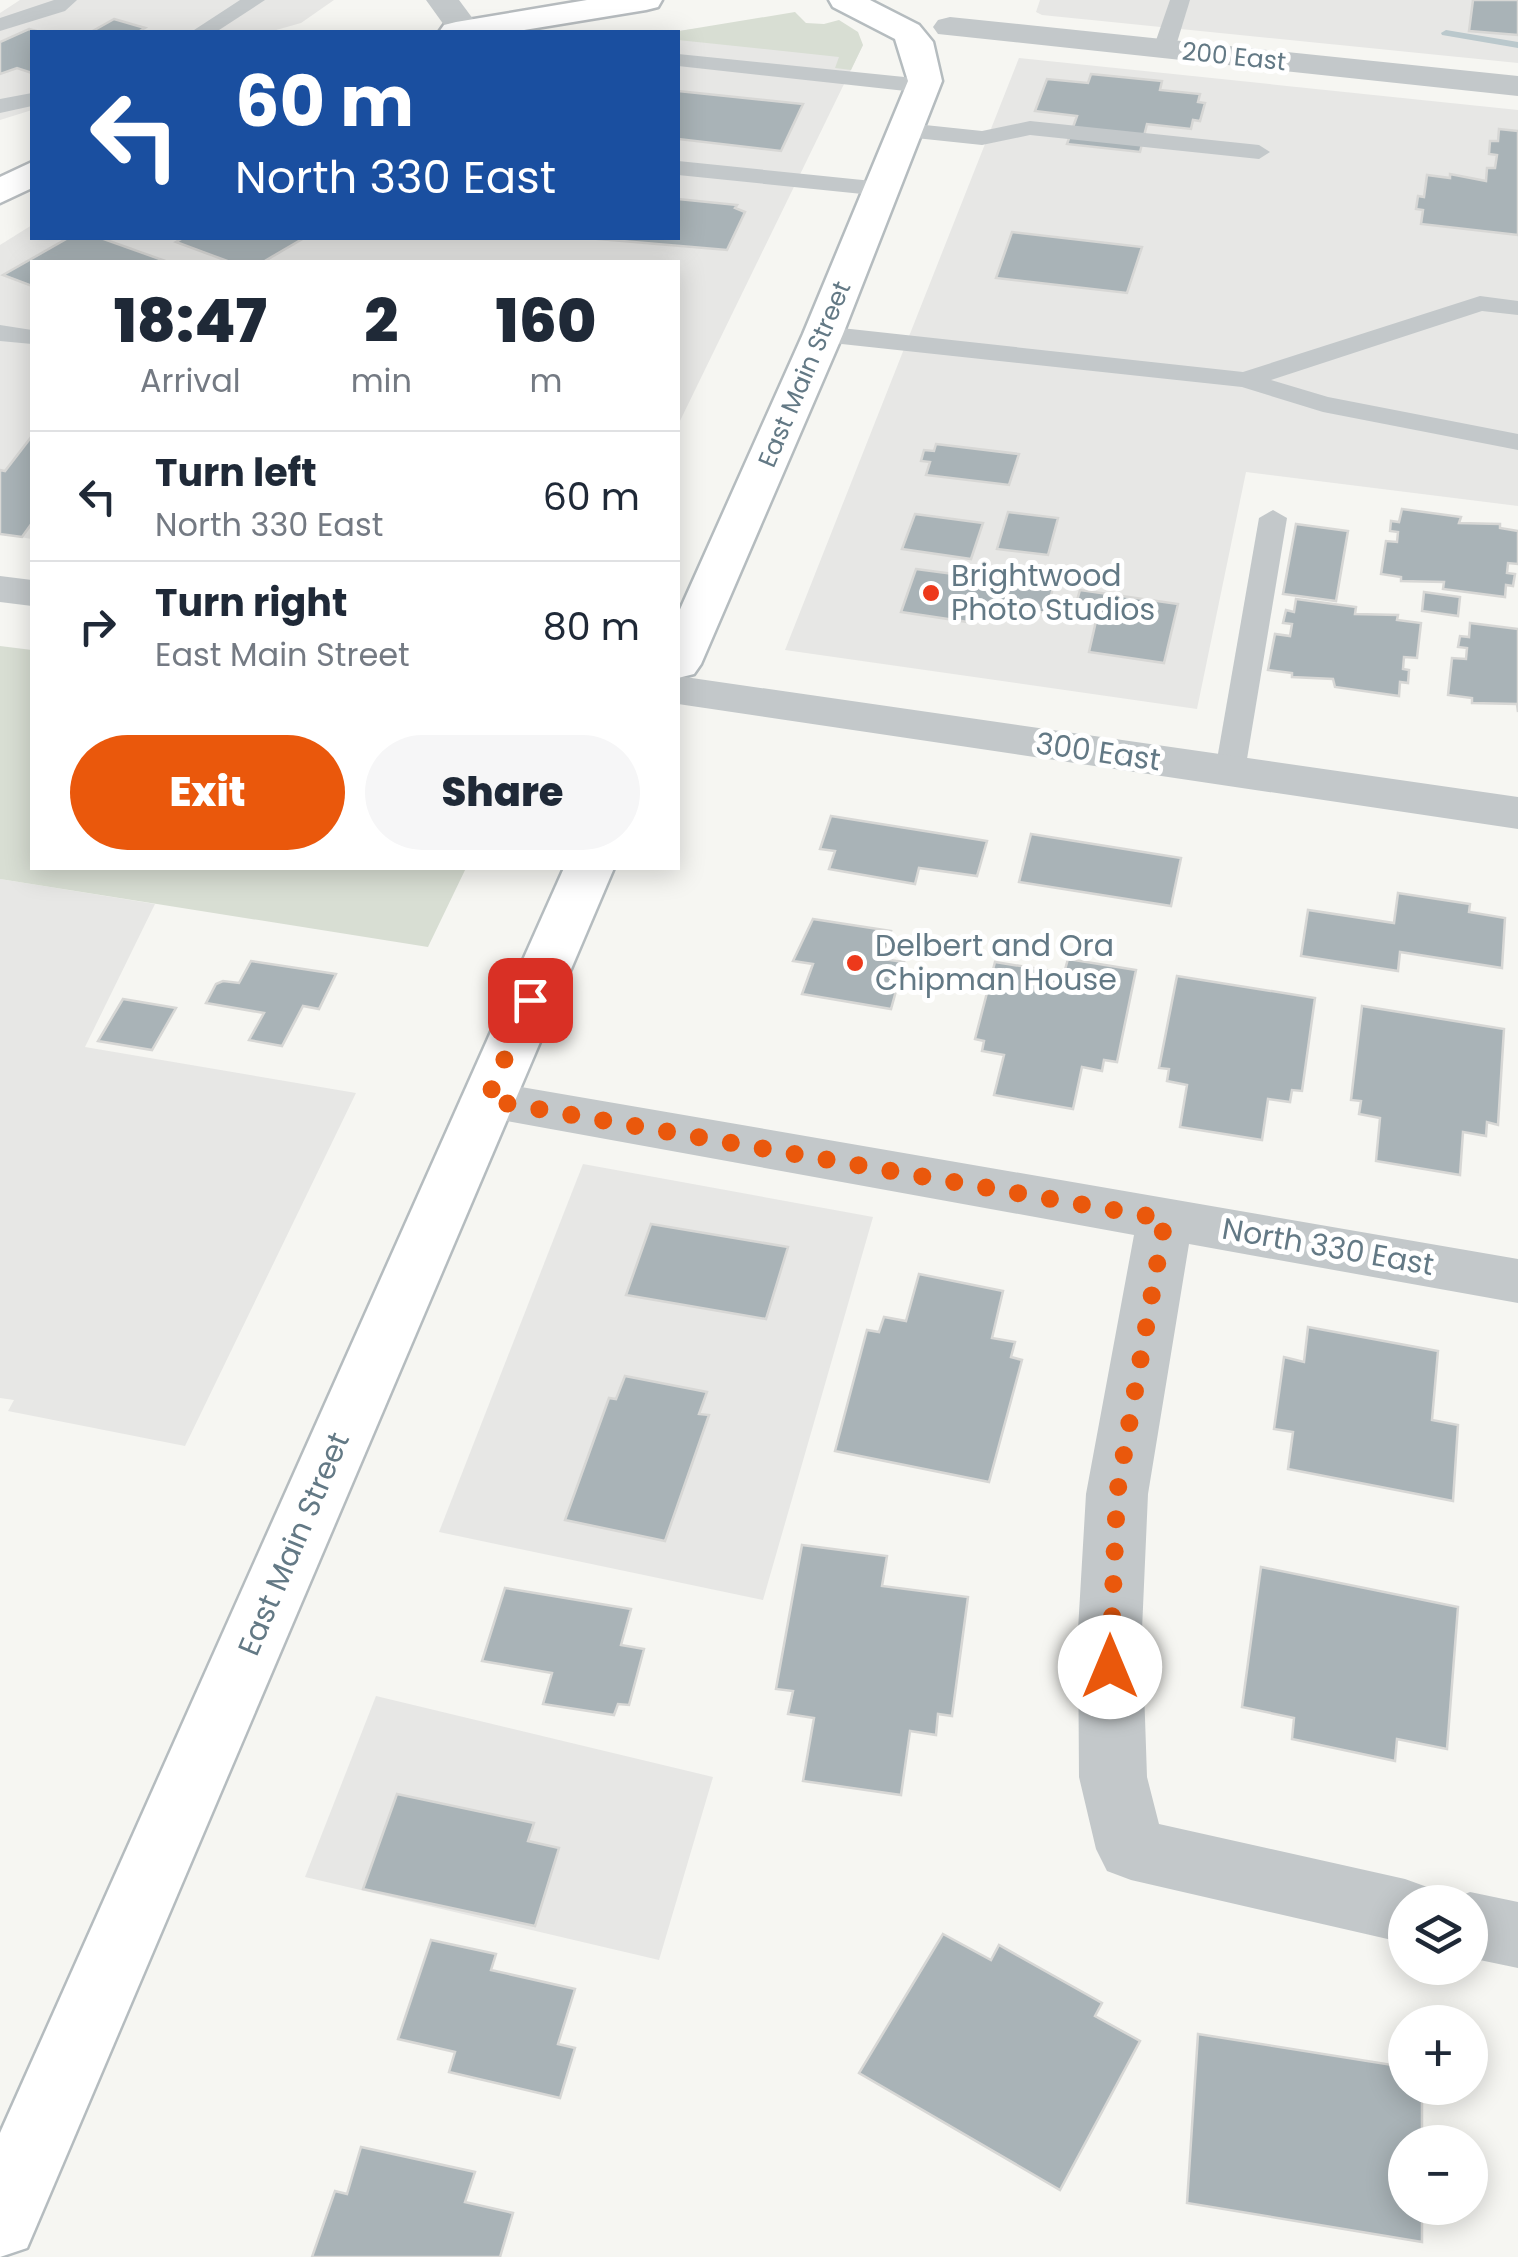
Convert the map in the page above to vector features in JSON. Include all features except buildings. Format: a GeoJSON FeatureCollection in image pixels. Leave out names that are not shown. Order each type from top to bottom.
{"type":"FeatureCollection","features":[{"type":"Feature","properties":{"kind":"main road"},"geometry":{"type":"LineString","coordinates":[[474,30],[646,0]]}},
{"type":"Feature","properties":{"kind":"main road"},"geometry":{"type":"LineString","coordinates":[[845,0],[907,32],[916,42],[925,84]]}},
{"type":"Feature","properties":{"kind":"main road"},"geometry":{"type":"LineString","coordinates":[[914,0],[950,28]]}},
{"type":"Feature","properties":{"kind":"main road","name":"East Main Street"},"geometry":{"type":"LineString","coordinates":[[680,659],[823,334],[925,84],[950,68],[958,49],[950,28]]}},
{"type":"Feature","properties":{"kind":"main road"},"geometry":{"type":"LineString","coordinates":[[0,192],[30,175]]}},
{"type":"Feature","properties":{"kind":"main road","name":"East Main Street"},"geometry":{"type":"LineString","coordinates":[[0,2221],[587,870]]}},
{"type":"Feature","properties":{"kind":"street"},"geometry":{"type":"LineString","coordinates":[[442,0],[461,30]]}},
{"type":"Feature","properties":{"kind":"street","name":"200 East"},"geometry":{"type":"LineString","coordinates":[[950,28],[1518,86]]}},
{"type":"Feature","properties":{"kind":"street"},"geometry":{"type":"LineString","coordinates":[[0,588],[30,593]]}},
{"type":"Feature","properties":{"kind":"street","name":"300 East"},"geometry":{"type":"LineString","coordinates":[[680,690],[1518,813]]}},
{"type":"Feature","properties":{"kind":"street","name":"North 330 East"},"geometry":{"type":"LineString","coordinates":[[487,1100],[1518,1280]]}},
{"type":"Feature","properties":{"kind":"street"},"geometry":{"type":"LineString","coordinates":[[1165,1219],[1117,1494],[1110,1630],[1113,1776],[1130,1849],[1388,1908]]}},
{"type":"Feature","properties":{"kind":"street"},"geometry":{"type":"LineString","coordinates":[[1488,1929],[1518,1936]]}},
{"type":"Feature","properties":{"kind":"lane"},"geometry":{"type":"LineString","coordinates":[[0,24],[58,7],[67,0]]}},
{"type":"Feature","properties":{"kind":"lane"},"geometry":{"type":"LineString","coordinates":[[205,30],[256,0]]}},
{"type":"Feature","properties":{"kind":"lane"},"geometry":{"type":"LineString","coordinates":[[1164,50],[1180,0]]}},
{"type":"Feature","properties":{"kind":"lane"},"geometry":{"type":"LineString","coordinates":[[680,60],[925,84]]}},
{"type":"Feature","properties":{"kind":"lane"},"geometry":{"type":"LineString","coordinates":[[0,106],[30,100]]}},
{"type":"Feature","properties":{"kind":"lane"},"geometry":{"type":"LineString","coordinates":[[906,130],[982,138],[1030,128],[1259,152]]}},
{"type":"Feature","properties":{"kind":"lane"},"geometry":{"type":"LineString","coordinates":[[680,168],[882,188]]}},
{"type":"Feature","properties":{"kind":"lane"},"geometry":{"type":"LineString","coordinates":[[1244,380],[1480,304],[1518,308]]}},
{"type":"Feature","properties":{"kind":"lane"},"geometry":{"type":"LineString","coordinates":[[0,333],[30,337]]}},
{"type":"Feature","properties":{"kind":"lane"},"geometry":{"type":"LineString","coordinates":[[823,334],[1244,380],[1324,404],[1518,442]]}},
{"type":"Feature","properties":{"kind":"lane"},"geometry":{"type":"LineString","coordinates":[[1230,771],[1273,518]]}},
{"type":"Feature","properties":{"kind":"shaded area"},"geometry":{"type":"Polygon","coordinates":[[[20,0],[334,0],[301,23],[276,30],[30,30],[30,111],[0,120],[0,13],[20,0]]]}},
{"type":"Feature","properties":{"kind":"shaded area"},"geometry":{"type":"Polygon","coordinates":[[[1040,0],[1518,0],[1518,63],[1042,15],[1036,12],[1040,0]]]}},
{"type":"Feature","properties":{"kind":"shaded area"},"geometry":{"type":"Polygon","coordinates":[[[795,12],[806,23],[839,20],[858,32],[863,45],[851,70],[835,68],[839,57],[680,40],[680,31],[795,12]]]}},
{"type":"Feature","properties":{"kind":"shaded area"},"geometry":{"type":"Polygon","coordinates":[[[708,27],[863,45],[680,421],[680,260],[30,260],[30,539],[0,534],[0,245],[30,226],[30,240],[680,240],[680,31],[708,27]]]}},
{"type":"Feature","properties":{"kind":"shaded area"},"geometry":{"type":"Polygon","coordinates":[[[1019,58],[1518,110],[1518,506],[1246,472],[1197,709],[785,650],[1019,58]]]}},
{"type":"Feature","properties":{"kind":"shaded area"},"geometry":{"type":"Polygon","coordinates":[[[0,646],[30,650],[30,870],[465,870],[428,947],[0,879],[0,646]]]}},
{"type":"Feature","properties":{"kind":"shaded area"},"geometry":{"type":"Polygon","coordinates":[[[0,879],[155,904],[85,1047],[356,1093],[185,1446],[8,1411],[14,1400],[0,1398],[0,879]]]}},
{"type":"Feature","properties":{"kind":"shaded area"},"geometry":{"type":"Polygon","coordinates":[[[583,1164],[873,1217],[763,1600],[439,1532],[583,1164]]]}},
{"type":"Feature","properties":{"kind":"shaded area"},"geometry":{"type":"Polygon","coordinates":[[[376,1696],[713,1777],[659,1960],[305,1877],[376,1696]]]}},
{"type":"Feature","properties":{"kind":"waterway"},"geometry":{"type":"LineString","coordinates":[[1446,33],[1518,45]]}},
{"type":"Feature","properties":{"kind":"place","name":"Brightwood Photo Studios"},"geometry":{"type":"Point","coordinates":[931,593]}},
{"type":"Feature","properties":{"kind":"place","name":"Delbert and Ora Chipman House"},"geometry":{"type":"Point","coordinates":[855,963]}},
{"type":"Feature","properties":{"kind":"route"},"geometry":{"type":"LineString","coordinates":[[530,1000],[487,1100],[1165,1219],[1151,1317],[1117,1494],[1110,1667]]}}]}
